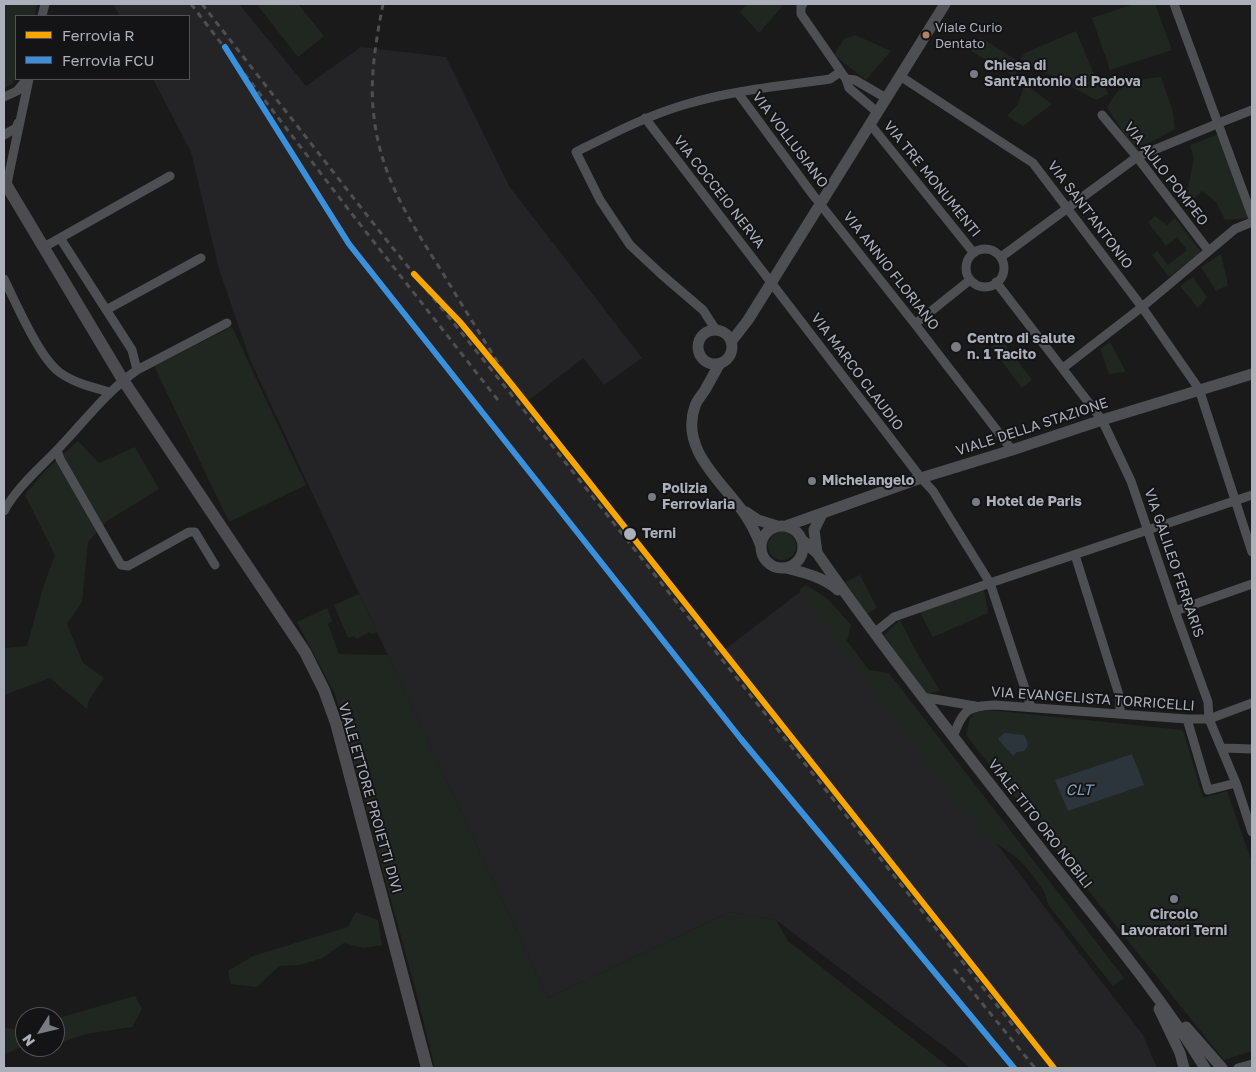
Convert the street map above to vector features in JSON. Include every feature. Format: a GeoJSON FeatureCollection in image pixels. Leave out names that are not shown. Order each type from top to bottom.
{"type":"FeatureCollection","features":[{"type":"Feature","properties":{"kind":"main road","name":"VIALE ETTORE PROIETTI DIVI"},"geometry":{"type":"LineString","coordinates":[[4,182],[123,380],[305,652],[324,690],[336,723],[427,1068]]}},
{"type":"Feature","properties":{"kind":"street"},"geometry":{"type":"LineString","coordinates":[[803,4],[801,6],[801,14],[849,88],[877,112]]}},
{"type":"Feature","properties":{"kind":"street"},"geometry":{"type":"LineString","coordinates":[[731,342],[748,320],[945,4]]}},
{"type":"Feature","properties":{"kind":"street"},"geometry":{"type":"LineString","coordinates":[[1174,4],[1252,216]]}},
{"type":"Feature","properties":{"kind":"street"},"geometry":{"type":"LineString","coordinates":[[740,508],[758,520],[796,531],[802,540],[802,554],[793,566],[779,568],[768,563],[753,527],[719,483],[700,454],[693,438],[692,421],[695,405],[720,363],[728,357],[732,348],[731,342],[704,310],[630,245],[600,200],[576,152],[645,118],[688,103],[738,93],[843,76],[855,80],[886,98]]}},
{"type":"Feature","properties":{"kind":"street","name":"VIA SANT'ANTONIO"},"geometry":{"type":"LineString","coordinates":[[900,76],[1032,163],[1142,308],[1199,389],[1252,552]]}},
{"type":"Feature","properties":{"kind":"street"},"geometry":{"type":"LineString","coordinates":[[4,97],[16,91],[27,80]]}},
{"type":"Feature","properties":{"kind":"street"},"geometry":{"type":"LineString","coordinates":[[4,182],[21,118],[28,80]]}},
{"type":"Feature","properties":{"kind":"street","name":"VIA VOLLUSIANO"},"geometry":{"type":"LineString","coordinates":[[738,93],[820,204]]}},
{"type":"Feature","properties":{"kind":"street"},"geometry":{"type":"LineString","coordinates":[[1001,257],[1137,157],[1252,110]]}},
{"type":"Feature","properties":{"kind":"street","name":"VIA AULO POMPEO"},"geometry":{"type":"LineString","coordinates":[[1102,115],[1137,157],[1208,250]]}},
{"type":"Feature","properties":{"kind":"street"},"geometry":{"type":"LineString","coordinates":[[4,135],[16,128],[21,118]]}},
{"type":"Feature","properties":{"kind":"street","name":"VIA COCCEIO NERVA"},"geometry":{"type":"LineString","coordinates":[[645,118],[771,282]]}},
{"type":"Feature","properties":{"kind":"street","name":"VIA TRE MONUMENTI"},"geometry":{"type":"LineString","coordinates":[[870,124],[973,252]]}},
{"type":"Feature","properties":{"kind":"street"},"geometry":{"type":"LineString","coordinates":[[44,247],[170,176]]}},
{"type":"Feature","properties":{"kind":"street","name":"VIA ANNIO FLORIANO"},"geometry":{"type":"LineString","coordinates":[[820,204],[1012,450]]}},
{"type":"Feature","properties":{"kind":"street"},"geometry":{"type":"LineString","coordinates":[[1063,368],[1142,308],[1235,229],[1252,222]]}},
{"type":"Feature","properties":{"kind":"street"},"geometry":{"type":"LineString","coordinates":[[60,238],[132,350],[137,370]]}},
{"type":"Feature","properties":{"kind":"street"},"geometry":{"type":"LineString","coordinates":[[985,249],[991,250],[1001,257],[1004,269],[996,282],[987,286],[981,286],[970,280],[966,268],[969,257],[973,252],[985,249]]}},
{"type":"Feature","properties":{"kind":"street"},"geometry":{"type":"LineString","coordinates":[[106,310],[201,258]]}},
{"type":"Feature","properties":{"kind":"street"},"geometry":{"type":"LineString","coordinates":[[4,279],[46,359],[58,371],[71,379],[109,392]]}},
{"type":"Feature","properties":{"kind":"street"},"geometry":{"type":"LineString","coordinates":[[915,324],[970,280]]}},
{"type":"Feature","properties":{"kind":"street","name":"VIA MARCO CLAUDIO"},"geometry":{"type":"LineString","coordinates":[[771,282],[921,478],[933,491],[990,583],[1031,708]]}},
{"type":"Feature","properties":{"kind":"street"},"geometry":{"type":"LineString","coordinates":[[996,282],[1102,420]]}},
{"type":"Feature","properties":{"kind":"street"},"geometry":{"type":"LineString","coordinates":[[704,392],[705,372],[699,350],[700,341],[708,332],[720,331],[748,320]]}},
{"type":"Feature","properties":{"kind":"street"},"geometry":{"type":"LineString","coordinates":[[4,511],[29,478],[109,392],[123,380],[137,370],[227,323]]}},
{"type":"Feature","properties":{"kind":"street"},"geometry":{"type":"LineString","coordinates":[[702,358],[708,362],[720,363]]}},
{"type":"Feature","properties":{"kind":"street","name":"VIALE DELLA STAZIONE"},"geometry":{"type":"LineString","coordinates":[[781,526],[822,514],[921,478],[1199,389],[1252,374]]}},
{"type":"Feature","properties":{"kind":"street","name":"VIA GALILEO FERRARIS"},"geometry":{"type":"LineString","coordinates":[[1102,420],[1131,481],[1174,611],[1208,702],[1210,719],[1223,748],[1252,832]]}},
{"type":"Feature","properties":{"kind":"street"},"geometry":{"type":"LineString","coordinates":[[57,450],[60,459],[121,565],[128,566],[189,532],[195,532],[200,538],[215,565]]}},
{"type":"Feature","properties":{"kind":"street"},"geometry":{"type":"LineString","coordinates":[[874,633],[894,617],[1252,495]]}},
{"type":"Feature","properties":{"kind":"street"},"geometry":{"type":"LineString","coordinates":[[817,553],[814,530],[822,514]]}},
{"type":"Feature","properties":{"kind":"street"},"geometry":{"type":"LineString","coordinates":[[761,546],[766,534],[781,526]]}},
{"type":"Feature","properties":{"kind":"street","name":"VIALE TITO ORO NOBILI"},"geometry":{"type":"LineString","coordinates":[[802,540],[817,553],[849,600],[922,697],[1145,981],[1191,1045],[1205,1068]]}},
{"type":"Feature","properties":{"kind":"street"},"geometry":{"type":"LineString","coordinates":[[1075,555],[1120,698],[1120,713]]}},
{"type":"Feature","properties":{"kind":"street","name":"VIALE TITO ORO NOBILI"},"geometry":{"type":"LineString","coordinates":[[786,568],[812,575],[830,583],[849,600]]}},
{"type":"Feature","properties":{"kind":"street"},"geometry":{"type":"LineString","coordinates":[[1174,611],[1252,584]]}},
{"type":"Feature","properties":{"kind":"street","name":"VIA EVANGELISTA TORRICELLI"},"geometry":{"type":"LineString","coordinates":[[922,697],[975,706],[1210,719]]}},
{"type":"Feature","properties":{"kind":"street"},"geometry":{"type":"LineString","coordinates":[[1210,719],[1252,703]]}},
{"type":"Feature","properties":{"kind":"street","name":"VIA EVANGELISTA TORRICELLI"},"geometry":{"type":"LineString","coordinates":[[953,737],[964,713],[975,706]]}},
{"type":"Feature","properties":{"kind":"street"},"geometry":{"type":"LineString","coordinates":[[1187,719],[1208,790],[1236,783]]}},
{"type":"Feature","properties":{"kind":"street"},"geometry":{"type":"LineString","coordinates":[[1223,748],[1252,749]]}},
{"type":"Feature","properties":{"kind":"street"},"geometry":{"type":"LineString","coordinates":[[1145,981],[1180,1053],[1184,1068]]}},
{"type":"Feature","properties":{"kind":"street"},"geometry":{"type":"LineString","coordinates":[[1145,981],[1222,1068]]}},
{"type":"Feature","properties":{"kind":"street"},"geometry":{"type":"LineString","coordinates":[[1238,1068],[1252,1064]]}},
{"type":"Feature","properties":{"kind":"shaded area"},"geometry":{"type":"Polygon","coordinates":[[[4,4],[37,4],[35,15],[15,15],[15,78],[12,84],[4,89],[4,4]]]}},
{"type":"Feature","properties":{"kind":"shaded area"},"geometry":{"type":"Polygon","coordinates":[[[113,4],[239,4],[306,86],[361,47],[446,57],[509,186],[642,358],[604,385],[583,358],[528,401],[723,651],[804,589],[1143,1035],[1157,1068],[970,1068],[776,920],[730,912],[548,998],[251,362],[219,269],[191,152],[154,80],[190,80],[190,15],[119,15],[113,4]]]}},
{"type":"Feature","properties":{"kind":"shaded area"},"geometry":{"type":"Polygon","coordinates":[[[261,4],[298,4],[324,36],[298,57],[258,6],[261,4]]]}},
{"type":"Feature","properties":{"kind":"shaded area"},"geometry":{"type":"Polygon","coordinates":[[[747,4],[784,4],[759,33],[740,12],[747,4]]]}},
{"type":"Feature","properties":{"kind":"shaded area"},"geometry":{"type":"Polygon","coordinates":[[[1134,4],[1155,4],[1172,50],[1110,70],[1092,18],[1134,4]]]}},
{"type":"Feature","properties":{"kind":"shaded area"},"geometry":{"type":"Polygon","coordinates":[[[1076,31],[1096,79],[1102,79],[1108,94],[1096,100],[1020,59],[1025,53],[1076,31]]]}},
{"type":"Feature","properties":{"kind":"shaded area"},"geometry":{"type":"Polygon","coordinates":[[[855,35],[891,51],[866,80],[834,55],[844,39],[855,35]]]}},
{"type":"Feature","properties":{"kind":"shaded area"},"geometry":{"type":"Polygon","coordinates":[[[980,37],[1021,63],[1014,77],[990,59],[988,61],[971,51],[980,37]]]}},
{"type":"Feature","properties":{"kind":"shaded area"},"geometry":{"type":"Polygon","coordinates":[[[1161,77],[1173,112],[1175,129],[1135,151],[1107,107],[1112,98],[1129,83],[1142,79],[1161,77]]]}},
{"type":"Feature","properties":{"kind":"shaded area"},"geometry":{"type":"Polygon","coordinates":[[[1025,84],[1052,104],[1023,126],[1007,116],[1018,104],[1025,84]]]}},
{"type":"Feature","properties":{"kind":"shaded area"},"geometry":{"type":"Polygon","coordinates":[[[1219,134],[1248,218],[1225,220],[1216,202],[1202,191],[1185,206],[1176,196],[1188,187],[1194,159],[1190,145],[1219,134]]]}},
{"type":"Feature","properties":{"kind":"shaded area"},"geometry":{"type":"Polygon","coordinates":[[[1155,216],[1167,225],[1175,218],[1201,252],[1169,277],[1152,255],[1157,251],[1168,265],[1187,250],[1177,237],[1166,246],[1148,222],[1155,216]]]}},
{"type":"Feature","properties":{"kind":"shaded area"},"geometry":{"type":"Polygon","coordinates":[[[1221,254],[1228,285],[1216,291],[1201,267],[1221,254]]]}},
{"type":"Feature","properties":{"kind":"shaded area"},"geometry":{"type":"Polygon","coordinates":[[[1193,277],[1207,297],[1198,308],[1180,286],[1193,277]]]}},
{"type":"Feature","properties":{"kind":"shaded area"},"geometry":{"type":"Polygon","coordinates":[[[232,327],[306,485],[229,522],[154,366],[232,327]]]}},
{"type":"Feature","properties":{"kind":"shaded area"},"geometry":{"type":"Polygon","coordinates":[[[1001,339],[1032,380],[1022,388],[991,347],[1001,339]]]}},
{"type":"Feature","properties":{"kind":"shaded area"},"geometry":{"type":"Polygon","coordinates":[[[1110,342],[1126,372],[1109,374],[1100,349],[1110,342]]]}},
{"type":"Feature","properties":{"kind":"shaded area"},"geometry":{"type":"Polygon","coordinates":[[[78,441],[99,463],[135,447],[159,489],[107,521],[88,542],[82,602],[67,624],[83,663],[104,678],[89,700],[87,709],[50,678],[4,695],[4,648],[27,646],[43,588],[55,555],[25,495],[45,471],[78,441]]]}},
{"type":"Feature","properties":{"kind":"shaded area"},"geometry":{"type":"Polygon","coordinates":[[[782,532],[792,536],[796,546],[792,556],[782,560],[772,556],[768,546],[772,536],[782,532]]]}},
{"type":"Feature","properties":{"kind":"shaded area"},"geometry":{"type":"Polygon","coordinates":[[[860,575],[877,608],[867,614],[845,582],[860,575]]]}},
{"type":"Feature","properties":{"kind":"shaded area"},"geometry":{"type":"Polygon","coordinates":[[[983,584],[988,613],[933,637],[918,609],[983,584]]]}},
{"type":"Feature","properties":{"kind":"shaded area"},"geometry":{"type":"Polygon","coordinates":[[[806,585],[828,599],[851,625],[847,641],[869,670],[889,673],[1124,978],[1113,986],[1049,906],[1044,891],[1027,868],[1015,856],[987,837],[954,800],[799,590],[806,585]]]}},
{"type":"Feature","properties":{"kind":"shaded area"},"geometry":{"type":"Polygon","coordinates":[[[359,594],[377,632],[372,634],[370,632],[356,639],[354,636],[348,638],[334,605],[359,594]]]}},
{"type":"Feature","properties":{"kind":"shaded area"},"geometry":{"type":"Polygon","coordinates":[[[327,608],[332,621],[328,624],[339,654],[388,655],[548,998],[730,912],[776,920],[788,941],[950,1068],[435,1068],[335,694],[297,622],[327,608]]]}},
{"type":"Feature","properties":{"kind":"shaded area"},"geometry":{"type":"Polygon","coordinates":[[[900,620],[940,691],[925,694],[884,635],[900,620]]]}},
{"type":"Feature","properties":{"kind":"shaded area","name":"Circolo Lavoratori Terni"},"geometry":{"type":"Polygon","coordinates":[[[969,708],[1183,730],[1203,798],[1227,791],[1252,862],[1252,1051],[1224,1060],[966,735],[970,718],[973,717],[969,708]]]}},
{"type":"Feature","properties":{"kind":"shaded area"},"geometry":{"type":"Polygon","coordinates":[[[356,912],[378,920],[382,945],[364,948],[344,943],[322,958],[300,965],[279,966],[257,987],[231,984],[228,971],[253,956],[348,927],[356,912]]]}},
{"type":"Feature","properties":{"kind":"shaded area"},"geometry":{"type":"Polygon","coordinates":[[[135,996],[142,1009],[132,1027],[86,1034],[65,1041],[65,1016],[135,996]]]}},
{"type":"Feature","properties":{"kind":"shaded area"},"geometry":{"type":"Polygon","coordinates":[[[4,1027],[15,1030],[15,1050],[4,1055],[4,1027]]]}},
{"type":"Feature","properties":{"kind":"water"},"geometry":{"type":"Polygon","coordinates":[[[1004,733],[1024,735],[1028,746],[1024,751],[1017,752],[1013,756],[998,739],[1004,733]]]}},
{"type":"Feature","properties":{"kind":"water","name":"CLT"},"geometry":{"type":"Polygon","coordinates":[[[1132,754],[1144,785],[1068,811],[1055,780],[1132,754]]]}},
{"type":"Feature","properties":{"kind":"railway"},"geometry":{"type":"LineString","coordinates":[[191,4],[501,404]]}},
{"type":"Feature","properties":{"kind":"railway"},"geometry":{"type":"LineString","coordinates":[[202,4],[384,237],[1023,1038]]}},
{"type":"Feature","properties":{"kind":"railway"},"geometry":{"type":"LineString","coordinates":[[383,4],[376,46],[372,89],[374,117],[383,161],[410,219],[512,385]]}},
{"type":"Feature","properties":{"kind":"railway"},"geometry":{"type":"LineString","coordinates":[[954,969],[1035,1068]]}},
{"type":"Feature","properties":{"kind":"rail line","name":"FCU"},"geometry":{"type":"LineString","coordinates":[[225,47],[349,244],[741,739],[1014,1068]]}},
{"type":"Feature","properties":{"kind":"rail line","name":"R"},"geometry":{"type":"LineString","coordinates":[[414,274],[460,322],[512,385],[1054,1068]]}},
{"type":"Feature","properties":{"kind":"place","name":"Viale Curio Dentato"},"geometry":{"type":"Point","coordinates":[926,35]}},
{"type":"Feature","properties":{"kind":"place","name":"Chiesa di Sant'Antonio di Padova"},"geometry":{"type":"Point","coordinates":[974,74]}},
{"type":"Feature","properties":{"kind":"place","name":"Centro di salute n. 1 Tacito"},"geometry":{"type":"Point","coordinates":[956,347]}},
{"type":"Feature","properties":{"kind":"place","name":"Michelangelo"},"geometry":{"type":"Point","coordinates":[812,481]}},
{"type":"Feature","properties":{"kind":"place","name":"Polizia Ferroviaria"},"geometry":{"type":"Point","coordinates":[652,497]}},
{"type":"Feature","properties":{"kind":"place","name":"Hotel de Paris"},"geometry":{"type":"Point","coordinates":[976,502]}},
{"type":"Feature","properties":{"kind":"place","name":"Terni"},"geometry":{"type":"Point","coordinates":[630,534]}},
{"type":"Feature","properties":{"kind":"place","name":"Circolo Lavoratori Terni"},"geometry":{"type":"Point","coordinates":[1174,899]}}]}
